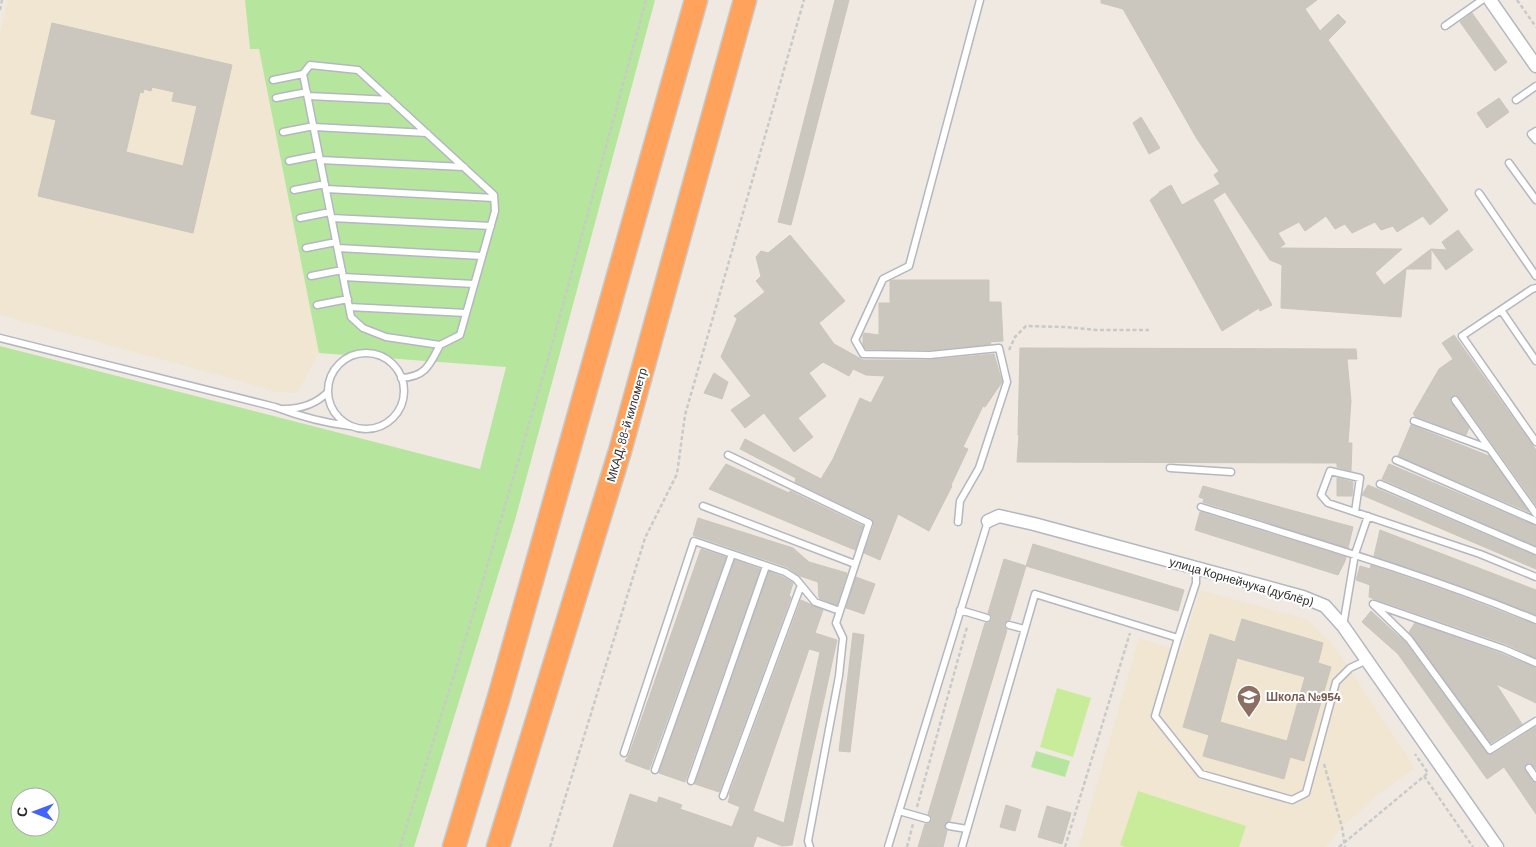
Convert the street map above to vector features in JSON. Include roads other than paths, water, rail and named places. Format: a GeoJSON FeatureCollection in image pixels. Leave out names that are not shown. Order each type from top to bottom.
{"type":"FeatureCollection","features":[{"type":"Feature","properties":{"kind":"highway"},"geometry":{"type":"LineString","coordinates":[[454,847],[502,688],[696,0]]}},
{"type":"Feature","properties":{"kind":"highway","name":"МКАД, 88-й километр"},"geometry":{"type":"LineString","coordinates":[[498,847],[620,451],[745,0]]}},
{"type":"Feature","properties":{"kind":"street"},"geometry":{"type":"LineString","coordinates":[[1490,0],[1536,66]]}},
{"type":"Feature","properties":{"kind":"street","name":"улица Корнейчука (дублёр)"},"geometry":{"type":"LineString","coordinates":[[988,521],[999,516],[1303,597],[1325,606],[1344,626],[1368,659],[1497,847]]}},
{"type":"Feature","properties":{"kind":"lane"},"geometry":{"type":"LineString","coordinates":[[958,522],[960,501],[979,468],[1007,382],[999,348],[930,355],[863,354],[855,340],[883,279],[909,266],[980,0]]}},
{"type":"Feature","properties":{"kind":"lane"},"geometry":{"type":"LineString","coordinates":[[1445,26],[1482,0]]}},
{"type":"Feature","properties":{"kind":"lane"},"geometry":{"type":"LineString","coordinates":[[273,80],[303,74],[310,65],[358,70],[494,194],[495,210],[460,336],[440,345],[386,337],[363,328],[351,317],[303,74]]}},
{"type":"Feature","properties":{"kind":"lane"},"geometry":{"type":"LineString","coordinates":[[1516,100],[1536,86]]}},
{"type":"Feature","properties":{"kind":"lane"},"geometry":{"type":"LineString","coordinates":[[276,98],[307,94],[391,100]]}},
{"type":"Feature","properties":{"kind":"lane"},"geometry":{"type":"LineString","coordinates":[[283,132],[314,127],[427,133]]}},
{"type":"Feature","properties":{"kind":"lane"},"geometry":{"type":"LineString","coordinates":[[1536,131],[1531,134],[1536,140]]}},
{"type":"Feature","properties":{"kind":"lane"},"geometry":{"type":"LineString","coordinates":[[289,161],[320,158],[464,167]]}},
{"type":"Feature","properties":{"kind":"lane"},"geometry":{"type":"LineString","coordinates":[[1509,163],[1536,200]]}},
{"type":"Feature","properties":{"kind":"lane"},"geometry":{"type":"LineString","coordinates":[[294,190],[326,186],[494,198]]}},
{"type":"Feature","properties":{"kind":"lane"},"geometry":{"type":"LineString","coordinates":[[1479,193],[1536,276]]}},
{"type":"Feature","properties":{"kind":"lane"},"geometry":{"type":"LineString","coordinates":[[300,218],[331,215],[491,226]]}},
{"type":"Feature","properties":{"kind":"lane"},"geometry":{"type":"LineString","coordinates":[[306,248],[337,245],[482,256]]}},
{"type":"Feature","properties":{"kind":"lane"},"geometry":{"type":"LineString","coordinates":[[311,276],[343,274],[474,284]]}},
{"type":"Feature","properties":{"kind":"lane"},"geometry":{"type":"LineString","coordinates":[[1536,288],[1462,336],[1536,442]]}},
{"type":"Feature","properties":{"kind":"lane"},"geometry":{"type":"LineString","coordinates":[[317,305],[348,299]]}},
{"type":"Feature","properties":{"kind":"lane"},"geometry":{"type":"LineString","coordinates":[[349,308],[466,314]]}},
{"type":"Feature","properties":{"kind":"lane"},"geometry":{"type":"LineString","coordinates":[[1501,310],[1536,361]]}},
{"type":"Feature","properties":{"kind":"lane"},"geometry":{"type":"LineString","coordinates":[[0,338],[275,407],[292,409],[308,406],[328,392]]}},
{"type":"Feature","properties":{"kind":"lane"},"geometry":{"type":"LineString","coordinates":[[401,378],[409,378],[423,372],[432,361],[440,345]]}},
{"type":"Feature","properties":{"kind":"lane"},"geometry":{"type":"LineString","coordinates":[[275,407],[297,416],[336,425],[367,429],[383,425],[401,407],[404,390],[395,366],[381,356],[356,354],[341,362],[331,376],[328,392],[332,409],[343,422],[350,426]]}},
{"type":"Feature","properties":{"kind":"lane"},"geometry":{"type":"LineString","coordinates":[[1455,400],[1536,514]]}},
{"type":"Feature","properties":{"kind":"lane"},"geometry":{"type":"LineString","coordinates":[[1414,421],[1492,450]]}},
{"type":"Feature","properties":{"kind":"lane"},"geometry":{"type":"LineString","coordinates":[[728,455],[869,523],[836,623],[843,638],[839,676],[808,841],[810,847]]}},
{"type":"Feature","properties":{"kind":"lane"},"geometry":{"type":"LineString","coordinates":[[1396,460],[1536,521]]}},
{"type":"Feature","properties":{"kind":"lane"},"geometry":{"type":"LineString","coordinates":[[1170,468],[1231,472]]}},
{"type":"Feature","properties":{"kind":"lane"},"geometry":{"type":"LineString","coordinates":[[1355,512],[1360,478],[1330,471],[1321,495],[1328,503],[1480,554],[1536,577]]}},
{"type":"Feature","properties":{"kind":"lane"},"geometry":{"type":"LineString","coordinates":[[1380,484],[1536,550]]}},
{"type":"Feature","properties":{"kind":"lane"},"geometry":{"type":"LineString","coordinates":[[704,506],[855,564]]}},
{"type":"Feature","properties":{"kind":"lane"},"geometry":{"type":"LineString","coordinates":[[1201,507],[1355,554],[1494,603],[1536,620]]}},
{"type":"Feature","properties":{"kind":"lane"},"geometry":{"type":"LineString","coordinates":[[1344,626],[1355,554],[1368,516]]}},
{"type":"Feature","properties":{"kind":"lane"},"geometry":{"type":"LineString","coordinates":[[888,847],[988,521]]}},
{"type":"Feature","properties":{"kind":"lane"},"geometry":{"type":"LineString","coordinates":[[624,753],[694,541],[785,572],[796,579],[815,602],[840,610]]}},
{"type":"Feature","properties":{"kind":"lane"},"geometry":{"type":"LineString","coordinates":[[655,770],[732,554]]}},
{"type":"Feature","properties":{"kind":"lane"},"geometry":{"type":"LineString","coordinates":[[691,781],[766,566]]}},
{"type":"Feature","properties":{"kind":"lane"},"geometry":{"type":"LineString","coordinates":[[1196,568],[1196,583],[1155,716],[1201,774],[1292,800],[1306,793],[1336,682],[1350,668],[1368,659]]}},
{"type":"Feature","properties":{"kind":"lane"},"geometry":{"type":"LineString","coordinates":[[723,796],[801,585]]}},
{"type":"Feature","properties":{"kind":"lane"},"geometry":{"type":"LineString","coordinates":[[962,847],[1034,594],[1178,638]]}},
{"type":"Feature","properties":{"kind":"lane"},"geometry":{"type":"LineString","coordinates":[[1536,663],[1504,648],[1373,604],[1409,639],[1490,750],[1536,721]]}},
{"type":"Feature","properties":{"kind":"lane"},"geometry":{"type":"LineString","coordinates":[[960,610],[986,618]]}},
{"type":"Feature","properties":{"kind":"lane"},"geometry":{"type":"LineString","coordinates":[[1009,624],[1024,629]]}},
{"type":"Feature","properties":{"kind":"lane"},"geometry":{"type":"LineString","coordinates":[[1529,768],[1536,778]]}},
{"type":"Feature","properties":{"kind":"lane"},"geometry":{"type":"LineString","coordinates":[[899,810],[927,819]]}},
{"type":"Feature","properties":{"kind":"lane"},"geometry":{"type":"LineString","coordinates":[[949,826],[967,829]]}},
{"type":"Feature","properties":{"kind":"place","name":"Школа №954"},"geometry":{"type":"Point","coordinates":[1249,718]}}]}
